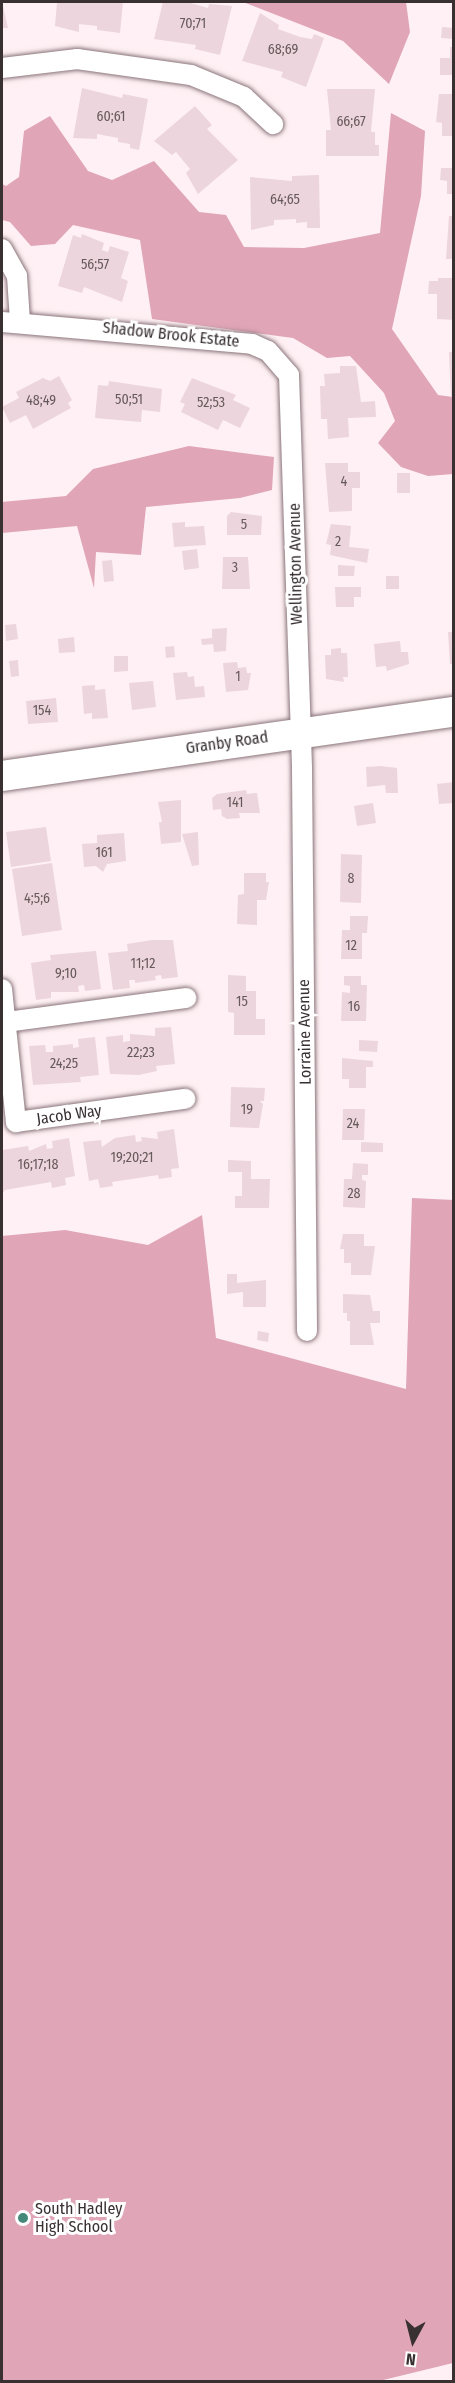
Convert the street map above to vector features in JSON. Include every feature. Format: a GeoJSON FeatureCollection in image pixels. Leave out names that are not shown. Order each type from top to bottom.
{"type":"FeatureCollection","features":[{"type":"Feature","properties":{"kind":"main road","name":"Granby Road"},"geometry":{"type":"LineString","coordinates":[[2,776],[453,712]]}},
{"type":"Feature","properties":{"kind":"street"},"geometry":{"type":"LineString","coordinates":[[2,68],[77,59],[191,75],[244,97],[273,124]]}},
{"type":"Feature","properties":{"kind":"street","name":"Shadow Brook Estate"},"geometry":{"type":"LineString","coordinates":[[2,249],[17,276],[11,321],[252,344],[282,363],[289,375],[292,395]]}},
{"type":"Feature","properties":{"kind":"street","name":"Wellington Avenue"},"geometry":{"type":"LineString","coordinates":[[292,395],[301,734]]}},
{"type":"Feature","properties":{"kind":"street","name":"Lorraine Avenue"},"geometry":{"type":"LineString","coordinates":[[301,734],[307,1331]]}},
{"type":"Feature","properties":{"kind":"street","name":"Jacob Way"},"geometry":{"type":"LineString","coordinates":[[2,989],[16,1122],[185,1099]]}},
{"type":"Feature","properties":{"kind":"street"},"geometry":{"type":"LineString","coordinates":[[6,1022],[186,998]]}},
{"type":"Feature","properties":{"kind":"shaded area"},"geometry":{"type":"Polygon","coordinates":[[[243,2],[406,2],[410,32],[389,84],[343,41],[243,2]]]}},
{"type":"Feature","properties":{"kind":"shaded area"},"geometry":{"type":"Polygon","coordinates":[[[391,113],[425,131],[421,196],[392,329],[438,395],[453,397],[453,474],[428,476],[401,467],[378,443],[395,421],[384,393],[350,356],[327,358],[293,338],[152,319],[140,240],[73,225],[55,244],[31,246],[10,222],[2,220],[2,184],[6,186],[19,177],[24,131],[50,116],[88,171],[112,180],[154,161],[199,212],[226,215],[244,247],[304,248],[380,233],[391,113]]]}},
{"type":"Feature","properties":{"kind":"shaded area"},"geometry":{"type":"Polygon","coordinates":[[[189,446],[274,457],[272,490],[240,498],[146,507],[141,555],[96,552],[94,588],[77,526],[2,533],[2,502],[66,496],[93,469],[189,446]]]}},
{"type":"Feature","properties":{"kind":"shaded area"},"geometry":{"type":"Polygon","coordinates":[[[412,1198],[454,1200],[453,2363],[375,2382],[2,2381],[2,1236],[65,1230],[148,1245],[202,1215],[216,1338],[406,1389],[412,1198]]]}},
{"type":"Feature","properties":{"kind":"building"},"geometry":{"type":"Polygon","coordinates":[[[2,2],[8,28],[2,28],[2,2]]]}},
{"type":"Feature","properties":{"kind":"building"},"geometry":{"type":"Polygon","coordinates":[[[57,2],[123,2],[120,33],[97,30],[97,26],[79,24],[79,32],[55,26],[57,2]]]}},
{"type":"Feature","properties":{"kind":"building"},"geometry":{"type":"Polygon","coordinates":[[[163,2],[187,2],[208,8],[209,4],[232,6],[220,55],[195,49],[196,45],[154,39],[163,2]]]}},
{"type":"Feature","properties":{"kind":"building"},"geometry":{"type":"Polygon","coordinates":[[[260,13],[279,25],[278,29],[300,37],[312,39],[314,34],[324,38],[306,87],[281,77],[283,72],[242,61],[260,13]]]}},
{"type":"Feature","properties":{"kind":"building"},"geometry":{"type":"Polygon","coordinates":[[[442,27],[454,28],[454,39],[441,38],[442,27]]]}},
{"type":"Feature","properties":{"kind":"building"},"geometry":{"type":"Polygon","coordinates":[[[450,47],[454,47],[454,75],[440,75],[440,58],[450,58],[450,47]]]}},
{"type":"Feature","properties":{"kind":"building"},"geometry":{"type":"Polygon","coordinates":[[[82,88],[122,98],[123,94],[148,99],[139,150],[130,148],[130,144],[118,142],[118,138],[97,134],[97,139],[73,138],[82,88]]]}},
{"type":"Feature","properties":{"kind":"building"},"geometry":{"type":"Polygon","coordinates":[[[327,89],[375,89],[371,132],[375,132],[375,145],[379,145],[379,156],[326,156],[326,130],[331,130],[327,89]]]}},
{"type":"Feature","properties":{"kind":"building"},"geometry":{"type":"Polygon","coordinates":[[[439,94],[454,94],[454,136],[442,136],[442,123],[436,122],[439,94]]]}},
{"type":"Feature","properties":{"kind":"building"},"geometry":{"type":"Polygon","coordinates":[[[195,106],[212,125],[207,129],[238,160],[198,194],[186,173],[190,169],[176,152],[172,155],[154,141],[195,106]]]}},
{"type":"Feature","properties":{"kind":"building"},"geometry":{"type":"Polygon","coordinates":[[[441,168],[454,168],[454,194],[447,194],[447,181],[440,180],[441,168]]]}},
{"type":"Feature","properties":{"kind":"building"},"geometry":{"type":"Polygon","coordinates":[[[319,175],[320,228],[307,228],[307,222],[296,223],[296,219],[274,220],[274,225],[251,230],[250,177],[292,181],[292,176],[319,175]]]}},
{"type":"Feature","properties":{"kind":"building"},"geometry":{"type":"Polygon","coordinates":[[[449,216],[454,216],[454,259],[446,259],[449,216]]]}},
{"type":"Feature","properties":{"kind":"building"},"geometry":{"type":"Polygon","coordinates":[[[82,234],[104,243],[102,250],[108,252],[110,246],[129,252],[121,278],[128,281],[122,302],[84,287],[82,293],[58,286],[73,235],[81,238],[82,234]]]}},
{"type":"Feature","properties":{"kind":"building"},"geometry":{"type":"Polygon","coordinates":[[[438,278],[454,278],[454,320],[437,319],[437,294],[428,294],[429,281],[438,281],[438,278]]]}},
{"type":"Feature","properties":{"kind":"building"},"geometry":{"type":"Polygon","coordinates":[[[449,352],[454,352],[454,397],[451,397],[449,352]]]}},
{"type":"Feature","properties":{"kind":"building"},"geometry":{"type":"Polygon","coordinates":[[[340,366],[356,366],[361,402],[375,401],[376,417],[348,418],[349,437],[328,439],[327,419],[321,419],[320,386],[325,386],[324,374],[340,373],[340,366]]]}},
{"type":"Feature","properties":{"kind":"building"},"geometry":{"type":"Polygon","coordinates":[[[59,376],[72,400],[68,403],[71,408],[33,429],[26,415],[10,423],[2,407],[19,398],[16,392],[43,378],[50,381],[59,376]]]}},
{"type":"Feature","properties":{"kind":"building"},"geometry":{"type":"Polygon","coordinates":[[[192,378],[236,395],[233,400],[250,408],[240,428],[223,420],[218,430],[181,412],[185,404],[180,402],[192,378]]]}},
{"type":"Feature","properties":{"kind":"building"},"geometry":{"type":"Polygon","coordinates":[[[109,381],[162,389],[160,412],[142,410],[141,422],[95,418],[98,385],[108,386],[109,381]]]}},
{"type":"Feature","properties":{"kind":"building"},"geometry":{"type":"Polygon","coordinates":[[[325,463],[348,463],[348,472],[360,472],[360,488],[352,488],[352,511],[329,512],[325,463]]]}},
{"type":"Feature","properties":{"kind":"building"},"geometry":{"type":"Polygon","coordinates":[[[397,473],[410,473],[410,493],[397,493],[397,473]]]}},
{"type":"Feature","properties":{"kind":"building"},"geometry":{"type":"Polygon","coordinates":[[[231,512],[262,516],[261,535],[227,535],[227,516],[231,512]]]}},
{"type":"Feature","properties":{"kind":"building"},"geometry":{"type":"Polygon","coordinates":[[[185,522],[185,527],[204,526],[206,545],[174,547],[172,523],[185,522]]]}},
{"type":"Feature","properties":{"kind":"building"},"geometry":{"type":"Polygon","coordinates":[[[331,524],[351,526],[349,547],[369,549],[367,563],[330,555],[331,545],[326,544],[331,524]]]}},
{"type":"Feature","properties":{"kind":"building"},"geometry":{"type":"Polygon","coordinates":[[[197,549],[199,568],[184,570],[182,551],[197,549]]]}},
{"type":"Feature","properties":{"kind":"building"},"geometry":{"type":"Polygon","coordinates":[[[223,557],[248,557],[250,589],[222,589],[223,557]]]}},
{"type":"Feature","properties":{"kind":"building"},"geometry":{"type":"Polygon","coordinates":[[[112,560],[114,581],[104,582],[102,561],[112,560]]]}},
{"type":"Feature","properties":{"kind":"building"},"geometry":{"type":"Polygon","coordinates":[[[338,565],[355,566],[354,576],[338,576],[338,565]]]}},
{"type":"Feature","properties":{"kind":"building"},"geometry":{"type":"Polygon","coordinates":[[[386,576],[399,576],[399,589],[386,589],[386,576]]]}},
{"type":"Feature","properties":{"kind":"building"},"geometry":{"type":"Polygon","coordinates":[[[335,587],[361,587],[361,597],[354,597],[354,607],[336,607],[335,587]]]}},
{"type":"Feature","properties":{"kind":"building"},"geometry":{"type":"Polygon","coordinates":[[[16,624],[18,639],[6,641],[5,625],[16,624]]]}},
{"type":"Feature","properties":{"kind":"building"},"geometry":{"type":"Polygon","coordinates":[[[227,628],[226,651],[214,652],[213,644],[202,645],[201,639],[212,638],[212,629],[227,628]]]}},
{"type":"Feature","properties":{"kind":"building"},"geometry":{"type":"Polygon","coordinates":[[[448,632],[454,632],[454,664],[450,664],[448,632]]]}},
{"type":"Feature","properties":{"kind":"building"},"geometry":{"type":"Polygon","coordinates":[[[74,637],[75,652],[59,653],[58,639],[74,637]]]}},
{"type":"Feature","properties":{"kind":"building"},"geometry":{"type":"Polygon","coordinates":[[[400,641],[401,652],[408,652],[409,664],[387,671],[386,666],[376,667],[374,644],[400,641]]]}},
{"type":"Feature","properties":{"kind":"building"},"geometry":{"type":"Polygon","coordinates":[[[174,646],[175,657],[166,658],[165,647],[174,646]]]}},
{"type":"Feature","properties":{"kind":"building"},"geometry":{"type":"Polygon","coordinates":[[[341,648],[341,653],[347,653],[348,677],[343,677],[344,682],[326,679],[325,655],[331,655],[331,649],[341,648]]]}},
{"type":"Feature","properties":{"kind":"building"},"geometry":{"type":"Polygon","coordinates":[[[114,656],[128,656],[128,671],[114,672],[114,656]]]}},
{"type":"Feature","properties":{"kind":"building"},"geometry":{"type":"Polygon","coordinates":[[[18,660],[19,676],[11,677],[9,661],[18,660]]]}},
{"type":"Feature","properties":{"kind":"building"},"geometry":{"type":"Polygon","coordinates":[[[237,662],[238,668],[246,667],[247,673],[251,673],[248,690],[226,692],[223,663],[237,662]]]}},
{"type":"Feature","properties":{"kind":"building"},"geometry":{"type":"Polygon","coordinates":[[[187,672],[188,677],[194,676],[195,687],[204,686],[205,697],[176,700],[173,673],[187,672]]]}},
{"type":"Feature","properties":{"kind":"building"},"geometry":{"type":"Polygon","coordinates":[[[153,681],[156,707],[132,710],[129,683],[153,681]]]}},
{"type":"Feature","properties":{"kind":"building"},"geometry":{"type":"Polygon","coordinates":[[[95,685],[95,690],[105,689],[108,718],[92,719],[92,713],[84,714],[82,686],[95,685]]]}},
{"type":"Feature","properties":{"kind":"building"},"geometry":{"type":"Polygon","coordinates":[[[56,698],[58,722],[28,724],[26,701],[56,698]]]}},
{"type":"Feature","properties":{"kind":"building"},"geometry":{"type":"Polygon","coordinates":[[[366,767],[397,768],[398,793],[386,793],[385,785],[367,787],[366,767]]]}},
{"type":"Feature","properties":{"kind":"building"},"geometry":{"type":"Polygon","coordinates":[[[454,782],[454,803],[439,804],[437,784],[454,782]]]}},
{"type":"Feature","properties":{"kind":"building"},"geometry":{"type":"Polygon","coordinates":[[[246,790],[247,794],[257,793],[260,813],[239,813],[240,818],[227,819],[222,816],[221,809],[213,810],[212,798],[217,794],[246,790]]]}},
{"type":"Feature","properties":{"kind":"building"},"geometry":{"type":"Polygon","coordinates":[[[181,800],[181,842],[161,844],[159,822],[162,822],[158,802],[181,800]]]}},
{"type":"Feature","properties":{"kind":"building"},"geometry":{"type":"Polygon","coordinates":[[[373,803],[376,823],[357,826],[354,806],[373,803]]]}},
{"type":"Feature","properties":{"kind":"building"},"geometry":{"type":"Polygon","coordinates":[[[46,827],[51,861],[11,867],[6,832],[46,827]]]}},
{"type":"Feature","properties":{"kind":"building"},"geometry":{"type":"Polygon","coordinates":[[[198,832],[199,865],[192,866],[182,834],[198,832]]]}},
{"type":"Feature","properties":{"kind":"building"},"geometry":{"type":"Polygon","coordinates":[[[124,833],[126,861],[107,864],[103,872],[96,866],[84,867],[82,844],[97,843],[97,835],[124,833]]]}},
{"type":"Feature","properties":{"kind":"building"},"geometry":{"type":"Polygon","coordinates":[[[341,854],[362,855],[361,903],[340,902],[341,854]]]}},
{"type":"Feature","properties":{"kind":"building"},"geometry":{"type":"Polygon","coordinates":[[[52,863],[62,930],[22,936],[12,869],[52,863]]]}},
{"type":"Feature","properties":{"kind":"building"},"geometry":{"type":"Polygon","coordinates":[[[244,873],[266,873],[266,882],[269,882],[266,900],[257,900],[257,925],[237,924],[238,895],[244,894],[244,873]]]}},
{"type":"Feature","properties":{"kind":"building"},"geometry":{"type":"Polygon","coordinates":[[[350,916],[368,916],[367,933],[362,933],[362,959],[341,959],[342,930],[350,930],[350,916]]]}},
{"type":"Feature","properties":{"kind":"building"},"geometry":{"type":"Polygon","coordinates":[[[152,940],[173,940],[178,977],[162,979],[161,975],[155,976],[156,980],[135,983],[135,980],[129,980],[130,988],[113,990],[108,953],[128,951],[127,944],[152,940]]]}},
{"type":"Feature","properties":{"kind":"building"},"geometry":{"type":"Polygon","coordinates":[[[96,951],[101,989],[85,991],[84,985],[78,986],[79,992],[51,992],[51,998],[36,1000],[31,963],[51,960],[50,955],[96,951]]]}},
{"type":"Feature","properties":{"kind":"building"},"geometry":{"type":"Polygon","coordinates":[[[228,975],[246,976],[246,991],[256,991],[256,1019],[265,1019],[265,1035],[234,1035],[234,1013],[228,1012],[228,975]]]}},
{"type":"Feature","properties":{"kind":"building"},"geometry":{"type":"Polygon","coordinates":[[[344,976],[361,976],[361,985],[367,985],[366,1021],[341,1021],[342,992],[350,993],[350,986],[344,985],[344,976]]]}},
{"type":"Feature","properties":{"kind":"building"},"geometry":{"type":"Polygon","coordinates":[[[171,1027],[175,1064],[156,1066],[157,1071],[139,1075],[110,1074],[106,1037],[123,1035],[123,1042],[130,1041],[130,1034],[155,1036],[155,1028],[171,1027]]]}},
{"type":"Feature","properties":{"kind":"building"},"geometry":{"type":"Polygon","coordinates":[[[95,1037],[99,1075],[80,1077],[81,1082],[33,1085],[29,1046],[45,1045],[46,1052],[53,1052],[53,1046],[73,1044],[73,1048],[79,1047],[78,1039],[95,1037]]]}},
{"type":"Feature","properties":{"kind":"building"},"geometry":{"type":"Polygon","coordinates":[[[359,1040],[378,1041],[377,1052],[359,1051],[359,1040]]]}},
{"type":"Feature","properties":{"kind":"building"},"geometry":{"type":"Polygon","coordinates":[[[342,1058],[373,1061],[373,1067],[366,1067],[366,1088],[349,1088],[349,1079],[342,1079],[342,1058]]]}},
{"type":"Feature","properties":{"kind":"building"},"geometry":{"type":"Polygon","coordinates":[[[231,1087],[265,1088],[264,1101],[260,1101],[263,1104],[259,1128],[230,1127],[231,1087]]]}},
{"type":"Feature","properties":{"kind":"building"},"geometry":{"type":"Polygon","coordinates":[[[343,1109],[365,1109],[364,1140],[342,1140],[343,1109]]]}},
{"type":"Feature","properties":{"kind":"building"},"geometry":{"type":"Polygon","coordinates":[[[174,1129],[179,1168],[171,1169],[172,1177],[159,1179],[158,1175],[112,1182],[113,1186],[100,1188],[98,1179],[89,1181],[83,1142],[101,1140],[102,1147],[115,1138],[135,1135],[136,1142],[142,1141],[141,1137],[158,1139],[157,1132],[174,1129]]]}},
{"type":"Feature","properties":{"kind":"building"},"geometry":{"type":"Polygon","coordinates":[[[69,1138],[75,1176],[65,1178],[66,1185],[52,1188],[51,1182],[5,1190],[2,1194],[2,1150],[28,1146],[29,1151],[46,1144],[47,1149],[53,1148],[52,1141],[69,1138]]]}},
{"type":"Feature","properties":{"kind":"building"},"geometry":{"type":"Polygon","coordinates":[[[361,1142],[383,1143],[383,1152],[361,1152],[361,1142]]]}},
{"type":"Feature","properties":{"kind":"building"},"geometry":{"type":"Polygon","coordinates":[[[228,1160],[251,1161],[251,1179],[270,1179],[269,1208],[235,1208],[235,1196],[242,1196],[242,1172],[228,1172],[228,1160]]]}},
{"type":"Feature","properties":{"kind":"building"},"geometry":{"type":"Polygon","coordinates":[[[353,1163],[368,1164],[368,1175],[362,1175],[362,1180],[366,1181],[365,1208],[343,1207],[344,1179],[352,1179],[353,1163]]]}},
{"type":"Feature","properties":{"kind":"building"},"geometry":{"type":"Polygon","coordinates":[[[343,1234],[364,1234],[364,1246],[375,1246],[371,1275],[351,1275],[351,1263],[344,1263],[344,1249],[340,1249],[343,1234]]]}},
{"type":"Feature","properties":{"kind":"building"},"geometry":{"type":"Polygon","coordinates":[[[227,1274],[237,1274],[237,1283],[266,1280],[266,1307],[243,1307],[243,1292],[227,1294],[227,1274]]]}},
{"type":"Feature","properties":{"kind":"building"},"geometry":{"type":"Polygon","coordinates":[[[343,1294],[370,1295],[373,1311],[380,1311],[380,1323],[370,1323],[374,1345],[350,1345],[350,1321],[347,1321],[347,1313],[343,1313],[343,1294]]]}},
{"type":"Feature","properties":{"kind":"building"},"geometry":{"type":"Polygon","coordinates":[[[258,1331],[269,1333],[268,1342],[257,1340],[258,1331]]]}},
{"type":"Feature","properties":{"kind":"place","name":"South Hadley High School"},"geometry":{"type":"Point","coordinates":[23,2218]}}]}
